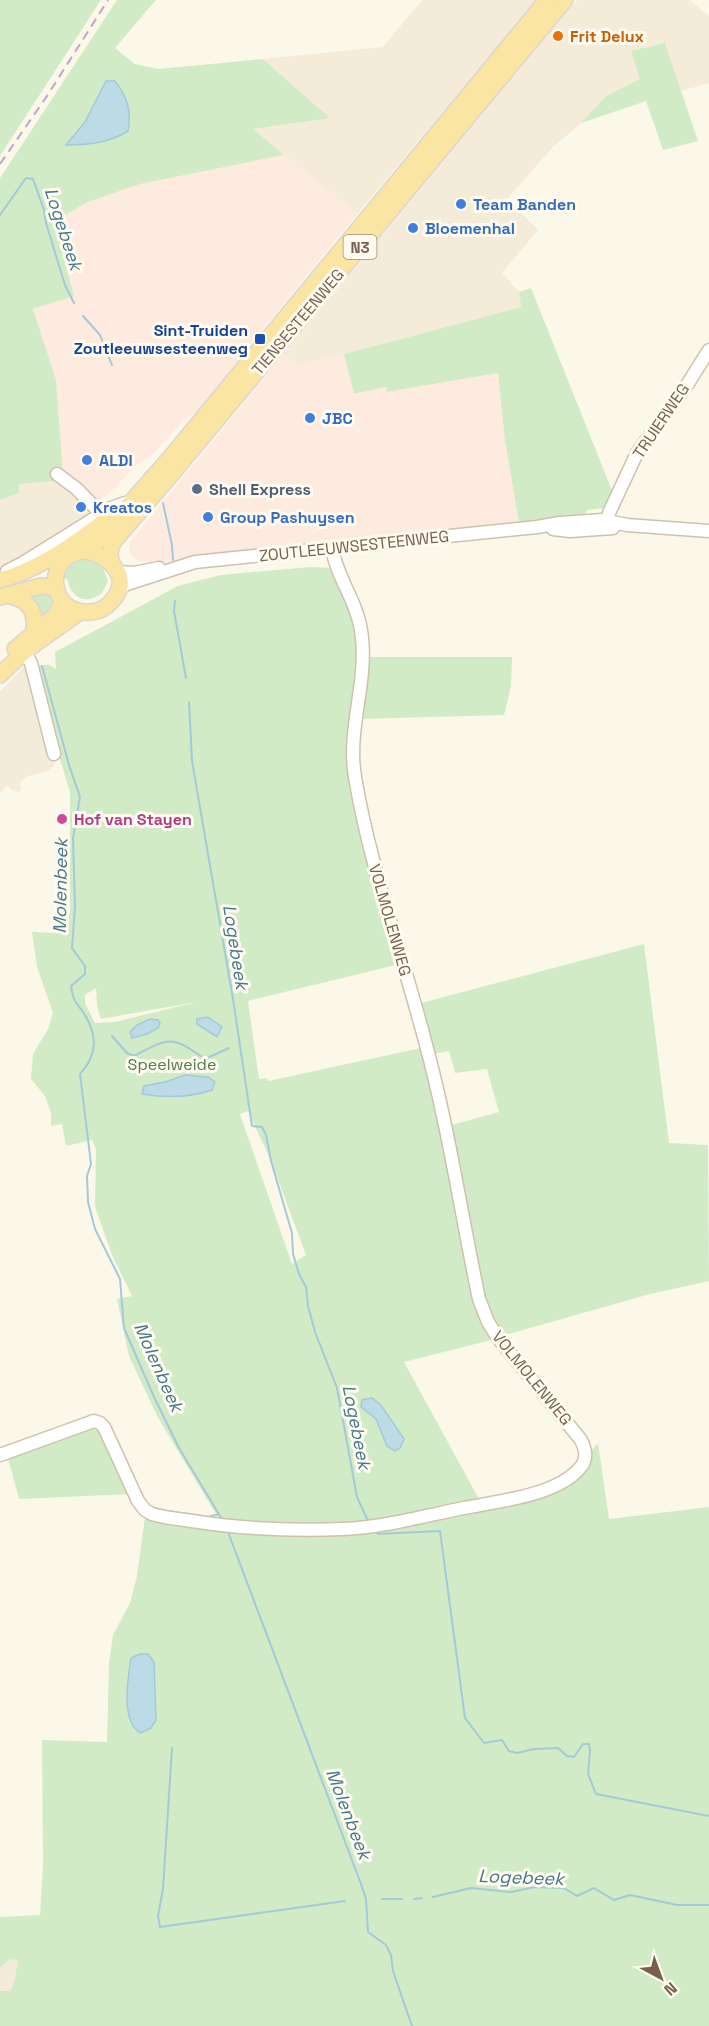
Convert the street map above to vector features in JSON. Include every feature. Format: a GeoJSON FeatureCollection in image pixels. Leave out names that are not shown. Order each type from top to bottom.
{"type":"FeatureCollection","features":[{"type":"Feature","properties":{"kind":"main road","name":"TIENSESTEENWEG"},"geometry":{"type":"LineString","coordinates":[[88,551],[131,499],[170,458],[547,0]]}},
{"type":"Feature","properties":{"kind":"main road","name":"TIENSESTEENWEG"},"geometry":{"type":"LineString","coordinates":[[115,568],[110,556],[111,546],[119,534],[178,467],[565,0]]}},
{"type":"Feature","properties":{"kind":"main road"},"geometry":{"type":"LineString","coordinates":[[0,580],[39,564],[97,526],[131,499]]}},
{"type":"Feature","properties":{"kind":"main road"},"geometry":{"type":"LineString","coordinates":[[88,551],[99,555],[115,568]]}},
{"type":"Feature","properties":{"kind":"main road","name":"N3"},"geometry":{"type":"LineString","coordinates":[[3,593],[58,567],[68,556],[88,551]]}},
{"type":"Feature","properties":{"kind":"main road"},"geometry":{"type":"LineString","coordinates":[[0,675],[33,633],[57,614],[59,594],[55,580],[58,567]]}},
{"type":"Feature","properties":{"kind":"main road","name":"N3"},"geometry":{"type":"LineString","coordinates":[[115,568],[119,589]]}},
{"type":"Feature","properties":{"kind":"main road"},"geometry":{"type":"LineString","coordinates":[[3,593],[42,586],[59,594],[71,608],[80,612],[97,611],[106,607],[119,589]]}},
{"type":"Feature","properties":{"kind":"main road"},"geometry":{"type":"LineString","coordinates":[[3,593],[21,598],[31,609],[34,618],[33,633]]}},
{"type":"Feature","properties":{"kind":"main road"},"geometry":{"type":"LineString","coordinates":[[0,663],[22,648],[38,643],[80,612]]}},
{"type":"Feature","properties":{"kind":"street","name":"TRUIERWEG"},"geometry":{"type":"LineString","coordinates":[[608,525],[609,513],[637,453],[687,385],[709,350]]}},
{"type":"Feature","properties":{"kind":"street"},"geometry":{"type":"LineString","coordinates":[[57,474],[77,489],[101,514]]}},
{"type":"Feature","properties":{"kind":"street","name":"TIENSESTEENWEG"},"geometry":{"type":"LineString","coordinates":[[0,573],[21,564],[101,514],[131,499]]}},
{"type":"Feature","properties":{"kind":"street","name":"ZOUTLEEUWSESTEENWEG"},"geometry":{"type":"LineString","coordinates":[[119,589],[172,568],[195,562],[587,520],[608,525],[709,531]]}},
{"type":"Feature","properties":{"kind":"street","name":"VOLMOLENWEG"},"geometry":{"type":"LineString","coordinates":[[0,1455],[87,1422],[100,1423],[106,1431],[138,1501],[145,1510],[158,1516],[231,1527],[342,1529],[409,1520],[532,1494],[578,1471],[585,1458],[581,1440],[498,1338],[488,1322],[479,1299],[426,1042],[377,874],[355,778],[352,752],[362,676],[362,637],[356,606],[336,566],[332,548]]}},
{"type":"Feature","properties":{"kind":"street","name":"ZOUTLEEUWSESTEENWEG"},"geometry":{"type":"LineString","coordinates":[[115,568],[134,573],[156,568],[172,568]]}},
{"type":"Feature","properties":{"kind":"street"},"geometry":{"type":"LineString","coordinates":[[22,648],[31,663],[54,754]]}},
{"type":"Feature","properties":{"kind":"shaded area"},"geometry":{"type":"Polygon","coordinates":[[[422,0],[537,0],[357,214],[252,129],[329,117],[263,59],[383,47],[422,0]]]}},
{"type":"Feature","properties":{"kind":"shaded area"},"geometry":{"type":"Polygon","coordinates":[[[577,0],[689,0],[709,16],[709,83],[681,91],[665,43],[631,52],[641,79],[606,96],[581,123],[553,147],[507,199],[538,230],[502,273],[519,292],[521,307],[298,366],[284,354],[577,0]]]}},
{"type":"Feature","properties":{"kind":"shaded area"},"geometry":{"type":"Polygon","coordinates":[[[284,155],[357,214],[245,351],[239,365],[198,412],[186,418],[152,455],[134,467],[101,500],[95,501],[63,475],[56,380],[33,309],[74,296],[54,221],[88,202],[140,184],[284,155]]]}},
{"type":"Feature","properties":{"kind":"shaded area"},"geometry":{"type":"Polygon","coordinates":[[[284,354],[298,366],[344,354],[354,394],[386,387],[388,392],[498,373],[505,441],[519,523],[157,563],[139,561],[131,556],[130,542],[284,354]]]}},
{"type":"Feature","properties":{"kind":"shaded area"},"geometry":{"type":"Polygon","coordinates":[[[58,481],[73,489],[95,513],[15,565],[0,568],[0,500],[19,493],[19,484],[58,481]]]}},
{"type":"Feature","properties":{"kind":"shaded area"},"geometry":{"type":"Polygon","coordinates":[[[25,665],[55,765],[47,771],[28,776],[20,782],[19,792],[13,791],[7,785],[0,793],[0,692],[25,665]]]}},
{"type":"Feature","properties":{"kind":"shaded area"},"geometry":{"type":"Polygon","coordinates":[[[10,1959],[18,1961],[14,1982],[10,1991],[0,1991],[0,1968],[10,1959]]]}},
{"type":"Feature","properties":{"kind":"green space"},"geometry":{"type":"Polygon","coordinates":[[[0,0],[101,0],[0,156],[0,0]]]}},
{"type":"Feature","properties":{"kind":"green space"},"geometry":{"type":"Polygon","coordinates":[[[117,0],[156,0],[115,48],[135,64],[158,69],[263,59],[330,118],[253,129],[284,155],[140,184],[88,202],[54,221],[74,296],[33,309],[56,380],[63,475],[58,481],[19,484],[19,493],[0,500],[0,178],[117,0]]]}},
{"type":"Feature","properties":{"kind":"green space"},"geometry":{"type":"Polygon","coordinates":[[[665,43],[698,141],[663,150],[646,101],[581,123],[606,96],[640,79],[631,51],[665,43]]]}},
{"type":"Feature","properties":{"kind":"green space"},"geometry":{"type":"Polygon","coordinates":[[[531,288],[613,493],[604,508],[587,510],[584,517],[519,523],[505,441],[498,373],[387,392],[386,387],[354,394],[344,354],[521,307],[519,292],[531,288]]]}},
{"type":"Feature","properties":{"kind":"green space"},"geometry":{"type":"Polygon","coordinates":[[[86,557],[103,567],[108,581],[102,593],[90,599],[80,598],[72,591],[67,579],[61,579],[69,563],[86,557]]]}},
{"type":"Feature","properties":{"kind":"green space","name":"Speelweide"},"geometry":{"type":"Polygon","coordinates":[[[310,567],[335,568],[354,612],[361,648],[348,749],[400,964],[248,1001],[259,1079],[267,1078],[268,1081],[421,1048],[444,1139],[474,1293],[495,1339],[404,1362],[480,1501],[373,1524],[313,1527],[219,1519],[157,1416],[129,1356],[117,1299],[132,1296],[112,1255],[95,1207],[96,1149],[92,1140],[66,1146],[62,1124],[51,1126],[51,1113],[45,1096],[31,1079],[33,1054],[48,1029],[53,1013],[37,967],[32,932],[61,933],[63,917],[70,913],[70,792],[47,717],[37,665],[49,665],[56,669],[55,652],[178,586],[221,575],[310,567]],[[96,988],[85,995],[85,1003],[95,1023],[115,1022],[196,1002],[101,1019],[97,1006],[96,988]],[[248,1111],[240,1114],[292,1264],[306,1255],[271,1161],[248,1111]]]}},
{"type":"Feature","properties":{"kind":"green space"},"geometry":{"type":"Polygon","coordinates":[[[41,592],[50,593],[56,603],[37,626],[25,596],[41,592]]]}},
{"type":"Feature","properties":{"kind":"green space"},"geometry":{"type":"Polygon","coordinates":[[[366,657],[512,657],[511,686],[504,715],[359,719],[366,657]]]}},
{"type":"Feature","properties":{"kind":"green space"},"geometry":{"type":"Polygon","coordinates":[[[644,944],[669,1143],[708,1145],[709,1281],[650,1294],[502,1336],[486,1311],[448,1126],[499,1112],[487,1069],[455,1073],[449,1051],[434,1054],[421,1003],[644,944]]]}},
{"type":"Feature","properties":{"kind":"green space"},"geometry":{"type":"Polygon","coordinates":[[[90,1426],[97,1426],[132,1494],[19,1499],[7,1455],[90,1426]]]}},
{"type":"Feature","properties":{"kind":"green space"},"geometry":{"type":"Polygon","coordinates":[[[598,1443],[609,1519],[709,1507],[709,2026],[0,2026],[0,1991],[10,1991],[18,1961],[10,1959],[0,1968],[0,1917],[40,1915],[43,1865],[42,1740],[107,1742],[109,1663],[113,1635],[130,1603],[137,1576],[145,1517],[289,1535],[548,1493],[589,1460],[591,1451],[598,1443]]]}},
{"type":"Feature","properties":{"kind":"water"},"geometry":{"type":"Polygon","coordinates":[[[106,81],[115,81],[123,93],[129,111],[128,131],[98,142],[66,145],[85,122],[106,81]]]}},
{"type":"Feature","properties":{"kind":"water"},"geometry":{"type":"Polygon","coordinates":[[[208,1017],[222,1027],[217,1037],[197,1024],[197,1019],[208,1017]]]}},
{"type":"Feature","properties":{"kind":"water"},"geometry":{"type":"Polygon","coordinates":[[[150,1019],[158,1020],[160,1023],[158,1028],[132,1038],[130,1032],[137,1025],[150,1019]]]}},
{"type":"Feature","properties":{"kind":"water"},"geometry":{"type":"Polygon","coordinates":[[[185,1075],[208,1077],[215,1082],[212,1090],[195,1095],[142,1094],[144,1086],[185,1075]]]}},
{"type":"Feature","properties":{"kind":"water"},"geometry":{"type":"Polygon","coordinates":[[[372,1398],[381,1405],[404,1439],[400,1448],[395,1451],[387,1446],[376,1419],[361,1407],[362,1400],[372,1398]]]}},
{"type":"Feature","properties":{"kind":"water"},"geometry":{"type":"Polygon","coordinates":[[[140,1654],[148,1654],[154,1662],[156,1720],[151,1728],[141,1733],[130,1719],[127,1699],[131,1658],[140,1654]]]}},
{"type":"Feature","properties":{"kind":"waterway","name":"Logebeek"},"geometry":{"type":"LineString","coordinates":[[0,215],[26,178],[33,179],[65,285],[74,303]]}},
{"type":"Feature","properties":{"kind":"waterway","name":"Logebeek"},"geometry":{"type":"LineString","coordinates":[[83,316],[100,335],[112,365]]}},
{"type":"Feature","properties":{"kind":"waterway","name":"Logebeek"},"geometry":{"type":"LineString","coordinates":[[163,503],[173,560]]}},
{"type":"Feature","properties":{"kind":"waterway","name":"Logebeek"},"geometry":{"type":"LineString","coordinates":[[175,601],[174,611],[186,678]]}},
{"type":"Feature","properties":{"kind":"waterway","name":"Molenbeek"},"geometry":{"type":"LineString","coordinates":[[42,666],[80,797],[73,838],[75,907],[72,948],[85,966],[85,974],[71,986],[76,1003],[88,1020],[94,1044],[90,1059],[80,1074],[91,1164],[87,1176],[88,1202],[95,1229],[120,1279],[124,1328],[179,1448],[223,1521]]}},
{"type":"Feature","properties":{"kind":"waterway","name":"Logebeek"},"geometry":{"type":"LineString","coordinates":[[189,702],[192,761],[233,999],[252,1126],[262,1127],[266,1135],[271,1161],[292,1233],[293,1254],[306,1287],[315,1332],[337,1388],[357,1497],[369,1523]]}},
{"type":"Feature","properties":{"kind":"waterway"},"geometry":{"type":"LineString","coordinates":[[112,1036],[127,1053],[134,1056],[170,1041],[185,1046],[205,1059],[229,1048]]}},
{"type":"Feature","properties":{"kind":"waterway"},"geometry":{"type":"LineString","coordinates":[[160,1510],[201,1516]]}},
{"type":"Feature","properties":{"kind":"waterway"},"geometry":{"type":"LineString","coordinates":[[208,1517],[219,1514]]}},
{"type":"Feature","properties":{"kind":"waterway","name":"Logebeek"},"geometry":{"type":"LineString","coordinates":[[374,1529],[378,1534],[440,1531],[465,1718],[484,1743],[502,1740],[509,1751],[517,1753],[534,1749],[558,1748],[567,1756],[574,1757],[583,1744],[589,1744],[588,1774],[596,1794],[709,1816]]}},
{"type":"Feature","properties":{"kind":"waterway","name":"Molenbeek"},"geometry":{"type":"LineString","coordinates":[[228,1532],[361,1884],[366,1899],[368,1932],[386,1945],[391,1955],[393,1971],[412,2026]]}},
{"type":"Feature","properties":{"kind":"waterway"},"geometry":{"type":"LineString","coordinates":[[172,1748],[163,1889],[158,1916],[160,1927],[345,1901]]}},
{"type":"Feature","properties":{"kind":"waterway","name":"Logebeek"},"geometry":{"type":"LineString","coordinates":[[433,1897],[471,1888],[511,1892],[535,1887],[564,1888],[577,1896],[594,1888],[614,1900],[630,1895],[677,1905],[709,1905]]}},
{"type":"Feature","properties":{"kind":"waterway","name":"Logebeek"},"geometry":{"type":"LineString","coordinates":[[414,1899],[422,1898]]}},
{"type":"Feature","properties":{"kind":"waterway","name":"Logebeek"},"geometry":{"type":"LineString","coordinates":[[382,1899],[402,1899]]}},
{"type":"Feature","properties":{"kind":"railway"},"geometry":{"type":"LineString","coordinates":[[0,164],[47,96],[108,0]]}},
{"type":"Feature","properties":{"kind":"place","name":"Frit Delux"},"geometry":{"type":"Point","coordinates":[558,36]}},
{"type":"Feature","properties":{"kind":"place","name":"Team Banden"},"geometry":{"type":"Point","coordinates":[461,204]}},
{"type":"Feature","properties":{"kind":"place","name":"Bloemenhal"},"geometry":{"type":"Point","coordinates":[413,228]}},
{"type":"Feature","properties":{"kind":"place","name":"Sint-Truiden Zoutleeuwsesteenweg"},"geometry":{"type":"Point","coordinates":[260,339]}},
{"type":"Feature","properties":{"kind":"place","name":"JBC"},"geometry":{"type":"Point","coordinates":[310,418]}},
{"type":"Feature","properties":{"kind":"place","name":"ALDI"},"geometry":{"type":"Point","coordinates":[87,460]}},
{"type":"Feature","properties":{"kind":"place","name":"Shell Express"},"geometry":{"type":"Point","coordinates":[197,489]}},
{"type":"Feature","properties":{"kind":"place","name":"Kreatos"},"geometry":{"type":"Point","coordinates":[81,507]}},
{"type":"Feature","properties":{"kind":"place","name":"Group Pashuysen"},"geometry":{"type":"Point","coordinates":[208,517]}},
{"type":"Feature","properties":{"kind":"place","name":"Hof van Stayen"},"geometry":{"type":"Point","coordinates":[62,819]}}]}
